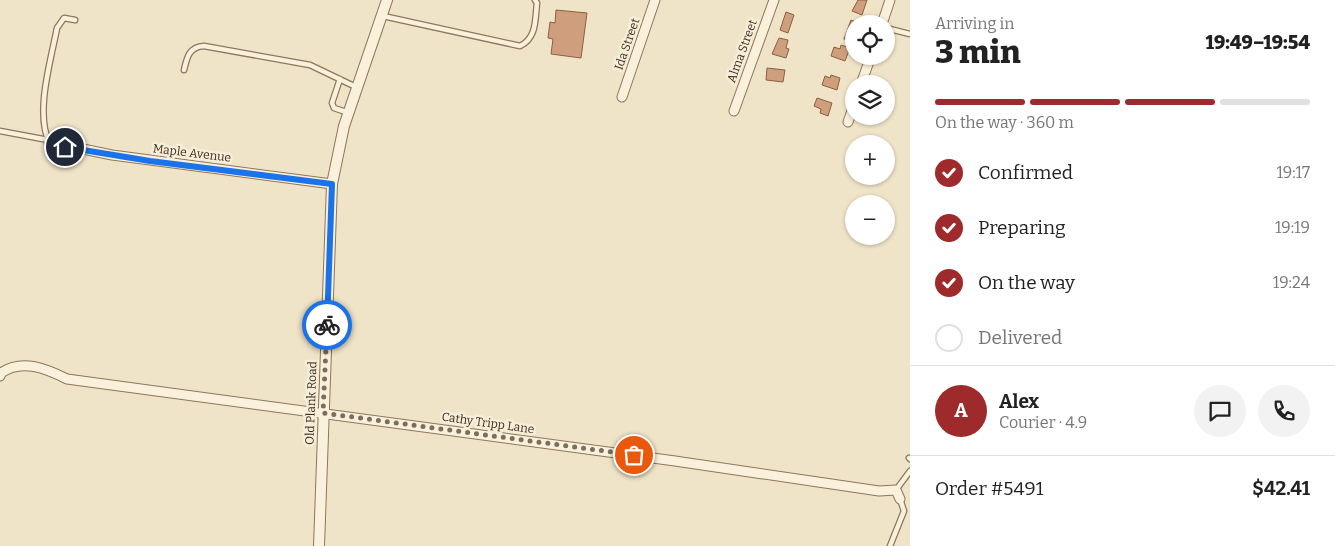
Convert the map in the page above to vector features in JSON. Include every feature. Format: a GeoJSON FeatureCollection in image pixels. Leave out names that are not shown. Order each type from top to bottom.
{"type":"FeatureCollection","features":[{"type":"Feature","properties":{"kind":"street","name":"Old Plank Road"},"geometry":{"type":"LineString","coordinates":[[319,546],[332,184],[349,113],[387,0]]}},
{"type":"Feature","properties":{"kind":"street","name":"Ida Street"},"geometry":{"type":"LineString","coordinates":[[622,97],[655,0]]}},
{"type":"Feature","properties":{"kind":"street","name":"Alma Street"},"geometry":{"type":"LineString","coordinates":[[734,111],[774,0]]}},
{"type":"Feature","properties":{"kind":"street"},"geometry":{"type":"LineString","coordinates":[[885,15],[890,0]]}},
{"type":"Feature","properties":{"kind":"street","name":"Maple Avenue"},"geometry":{"type":"LineString","coordinates":[[49,141],[112,155],[332,184]]}},
{"type":"Feature","properties":{"kind":"street","name":"Cathy Tripp Lane"},"geometry":{"type":"LineString","coordinates":[[0,375],[6,369],[19,365],[49,370],[67,379],[323,413],[898,495]]}},
{"type":"Feature","properties":{"kind":"lane"},"geometry":{"type":"LineString","coordinates":[[382,16],[520,46],[533,35],[537,3],[535,0]]}},
{"type":"Feature","properties":{"kind":"lane"},"geometry":{"type":"LineString","coordinates":[[49,141],[44,131],[43,114],[57,28],[64,18],[74,20]]}},
{"type":"Feature","properties":{"kind":"lane"},"geometry":{"type":"LineString","coordinates":[[895,30],[910,34]]}},
{"type":"Feature","properties":{"kind":"lane"},"geometry":{"type":"LineString","coordinates":[[184,70],[190,51],[196,47],[204,46],[310,65],[357,88]]}},
{"type":"Feature","properties":{"kind":"lane"},"geometry":{"type":"LineString","coordinates":[[340,79],[332,103],[334,108],[349,113]]}},
{"type":"Feature","properties":{"kind":"lane"},"geometry":{"type":"LineString","coordinates":[[0,131],[49,141]]}},
{"type":"Feature","properties":{"kind":"lane"},"geometry":{"type":"LineString","coordinates":[[890,546],[904,512],[898,495],[910,470]]}},
{"type":"Feature","properties":{"kind":"building"},"geometry":{"type":"Polygon","coordinates":[[[858,0],[867,0],[862,15],[852,11],[858,0]]]}},
{"type":"Feature","properties":{"kind":"building"},"geometry":{"type":"Polygon","coordinates":[[[556,10],[587,13],[581,58],[551,54],[553,39],[548,38],[550,22],[555,23],[556,10]]]}},
{"type":"Feature","properties":{"kind":"building"},"geometry":{"type":"Polygon","coordinates":[[[786,12],[794,15],[788,33],[780,30],[786,12]]]}},
{"type":"Feature","properties":{"kind":"building"},"geometry":{"type":"Polygon","coordinates":[[[779,38],[788,40],[786,48],[789,49],[786,58],[772,54],[779,38]]]}},
{"type":"Feature","properties":{"kind":"building"},"geometry":{"type":"Polygon","coordinates":[[[841,45],[845,46],[845,61],[831,56],[834,47],[840,49],[841,45]]]}},
{"type":"Feature","properties":{"kind":"building"},"geometry":{"type":"Polygon","coordinates":[[[767,68],[785,70],[783,82],[766,80],[767,68]]]}},
{"type":"Feature","properties":{"kind":"building"},"geometry":{"type":"Polygon","coordinates":[[[831,75],[840,78],[837,90],[822,85],[825,76],[830,78],[831,75]]]}},
{"type":"Feature","properties":{"kind":"building"},"geometry":{"type":"Polygon","coordinates":[[[817,98],[832,103],[828,116],[820,113],[821,109],[814,106],[817,98]]]}},
{"type":"Feature","properties":{"kind":"way so far"},"geometry":{"type":"LineString","coordinates":[[327,325],[323,413],[634,455]]}},
{"type":"Feature","properties":{"kind":"route"},"geometry":{"type":"LineString","coordinates":[[65,147],[150,161],[332,184],[327,325]]}}]}
